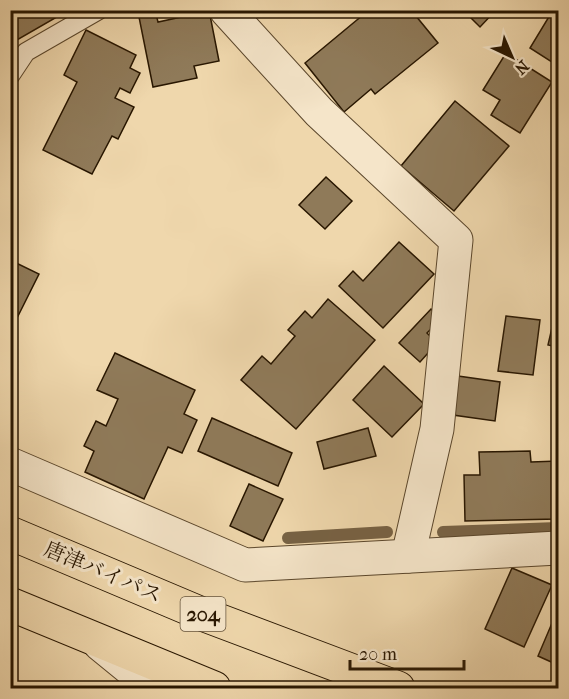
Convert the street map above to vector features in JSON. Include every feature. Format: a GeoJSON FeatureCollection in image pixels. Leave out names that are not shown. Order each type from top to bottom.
{"type":"FeatureCollection","features":[{"type":"Feature","properties":{"kind":"highway","name":"唐津バイパス"},"geometry":{"type":"LineString","coordinates":[[10,532],[202,614],[398,688]]}},
{"type":"Feature","properties":{"kind":"highway"},"geometry":{"type":"LineString","coordinates":[[10,604],[214,688]]}},
{"type":"Feature","properties":{"kind":"street"},"geometry":{"type":"LineString","coordinates":[[226,10],[319,112],[456,240],[437,429],[408,556]]}},
{"type":"Feature","properties":{"kind":"street"},"geometry":{"type":"LineString","coordinates":[[10,464],[245,565],[558,548]]}},
{"type":"Feature","properties":{"kind":"street"},"geometry":{"type":"LineString","coordinates":[[87,634],[154,688]]}},
{"type":"Feature","properties":{"kind":"lane"},"geometry":{"type":"LineString","coordinates":[[10,76],[26,52],[99,10]]}},
{"type":"Feature","properties":{"kind":"building"},"geometry":{"type":"Polygon","coordinates":[[[10,10],[69,10],[10,44],[10,10]]]}},
{"type":"Feature","properties":{"kind":"building"},"geometry":{"type":"Polygon","coordinates":[[[190,10],[209,10],[219,61],[194,66],[197,78],[153,87],[139,17],[156,14],[158,22],[191,15],[190,10]]]}},
{"type":"Feature","properties":{"kind":"building"},"geometry":{"type":"Polygon","coordinates":[[[369,10],[398,10],[401,14],[411,10],[438,43],[375,94],[371,89],[344,112],[305,63],[369,10]]]}},
{"type":"Feature","properties":{"kind":"building"},"geometry":{"type":"Polygon","coordinates":[[[463,10],[496,10],[480,27],[463,10]]]}},
{"type":"Feature","properties":{"kind":"building"},"geometry":{"type":"Polygon","coordinates":[[[553,10],[558,10],[558,66],[530,48],[553,10]]]}},
{"type":"Feature","properties":{"kind":"building"},"geometry":{"type":"Polygon","coordinates":[[[86,30],[136,55],[130,68],[140,73],[130,93],[120,88],[115,98],[134,107],[118,139],[112,136],[92,174],[43,150],[77,82],[64,75],[86,30]]]}},
{"type":"Feature","properties":{"kind":"building"},"geometry":{"type":"Polygon","coordinates":[[[506,53],[552,82],[520,133],[491,115],[500,100],[483,90],[506,53]]]}},
{"type":"Feature","properties":{"kind":"building"},"geometry":{"type":"Polygon","coordinates":[[[455,101],[509,146],[454,211],[401,166],[455,101]]]}},
{"type":"Feature","properties":{"kind":"building"},"geometry":{"type":"Polygon","coordinates":[[[326,177],[352,201],[325,229],[299,205],[326,177]]]}},
{"type":"Feature","properties":{"kind":"building"},"geometry":{"type":"Polygon","coordinates":[[[399,242],[434,274],[383,328],[339,286],[353,271],[363,281],[399,242]]]}},
{"type":"Feature","properties":{"kind":"building"},"geometry":{"type":"Polygon","coordinates":[[[10,260],[39,274],[12,328],[10,327],[10,260]]]}},
{"type":"Feature","properties":{"kind":"building"},"geometry":{"type":"Polygon","coordinates":[[[328,299],[375,340],[296,429],[241,380],[262,356],[271,364],[295,336],[288,330],[305,311],[312,318],[328,299]]]}},
{"type":"Feature","properties":{"kind":"building"},"geometry":{"type":"Polygon","coordinates":[[[431,309],[441,319],[427,333],[437,343],[420,362],[399,343],[431,309]]]}},
{"type":"Feature","properties":{"kind":"building"},"geometry":{"type":"Polygon","coordinates":[[[506,316],[540,320],[533,375],[498,371],[506,316]]]}},
{"type":"Feature","properties":{"kind":"building"},"geometry":{"type":"Polygon","coordinates":[[[554,319],[558,320],[558,347],[548,345],[554,319]]]}},
{"type":"Feature","properties":{"kind":"building"},"geometry":{"type":"Polygon","coordinates":[[[115,353],[195,390],[184,414],[197,420],[182,453],[168,447],[144,499],[85,472],[94,451],[84,446],[96,421],[106,426],[118,399],[97,390],[115,353]]]}},
{"type":"Feature","properties":{"kind":"building"},"geometry":{"type":"Polygon","coordinates":[[[384,366],[424,404],[392,437],[353,400],[384,366]]]}},
{"type":"Feature","properties":{"kind":"building"},"geometry":{"type":"Polygon","coordinates":[[[458,376],[500,382],[495,421],[453,415],[458,376]]]}},
{"type":"Feature","properties":{"kind":"building"},"geometry":{"type":"Polygon","coordinates":[[[212,418],[292,453],[278,486],[198,451],[212,418]]]}},
{"type":"Feature","properties":{"kind":"building"},"geometry":{"type":"Polygon","coordinates":[[[368,428],[376,456],[324,469],[317,442],[368,428]]]}},
{"type":"Feature","properties":{"kind":"building"},"geometry":{"type":"Polygon","coordinates":[[[530,451],[531,462],[558,461],[558,519],[465,521],[464,475],[480,475],[479,452],[530,451]]]}},
{"type":"Feature","properties":{"kind":"building"},"geometry":{"type":"Polygon","coordinates":[[[249,484],[283,499],[263,541],[230,526],[249,484]]]}},
{"type":"Feature","properties":{"kind":"building"},"geometry":{"type":"Polygon","coordinates":[[[512,568],[552,585],[524,647],[485,629],[512,568]]]}},
{"type":"Feature","properties":{"kind":"building"},"geometry":{"type":"Polygon","coordinates":[[[558,609],[558,665],[538,656],[558,609]]]}},
{"type":"Feature","properties":{"kind":"waterway"},"geometry":{"type":"LineString","coordinates":[[443,532],[558,528]]}},
{"type":"Feature","properties":{"kind":"waterway"},"geometry":{"type":"LineString","coordinates":[[288,538],[387,532]]}}]}
